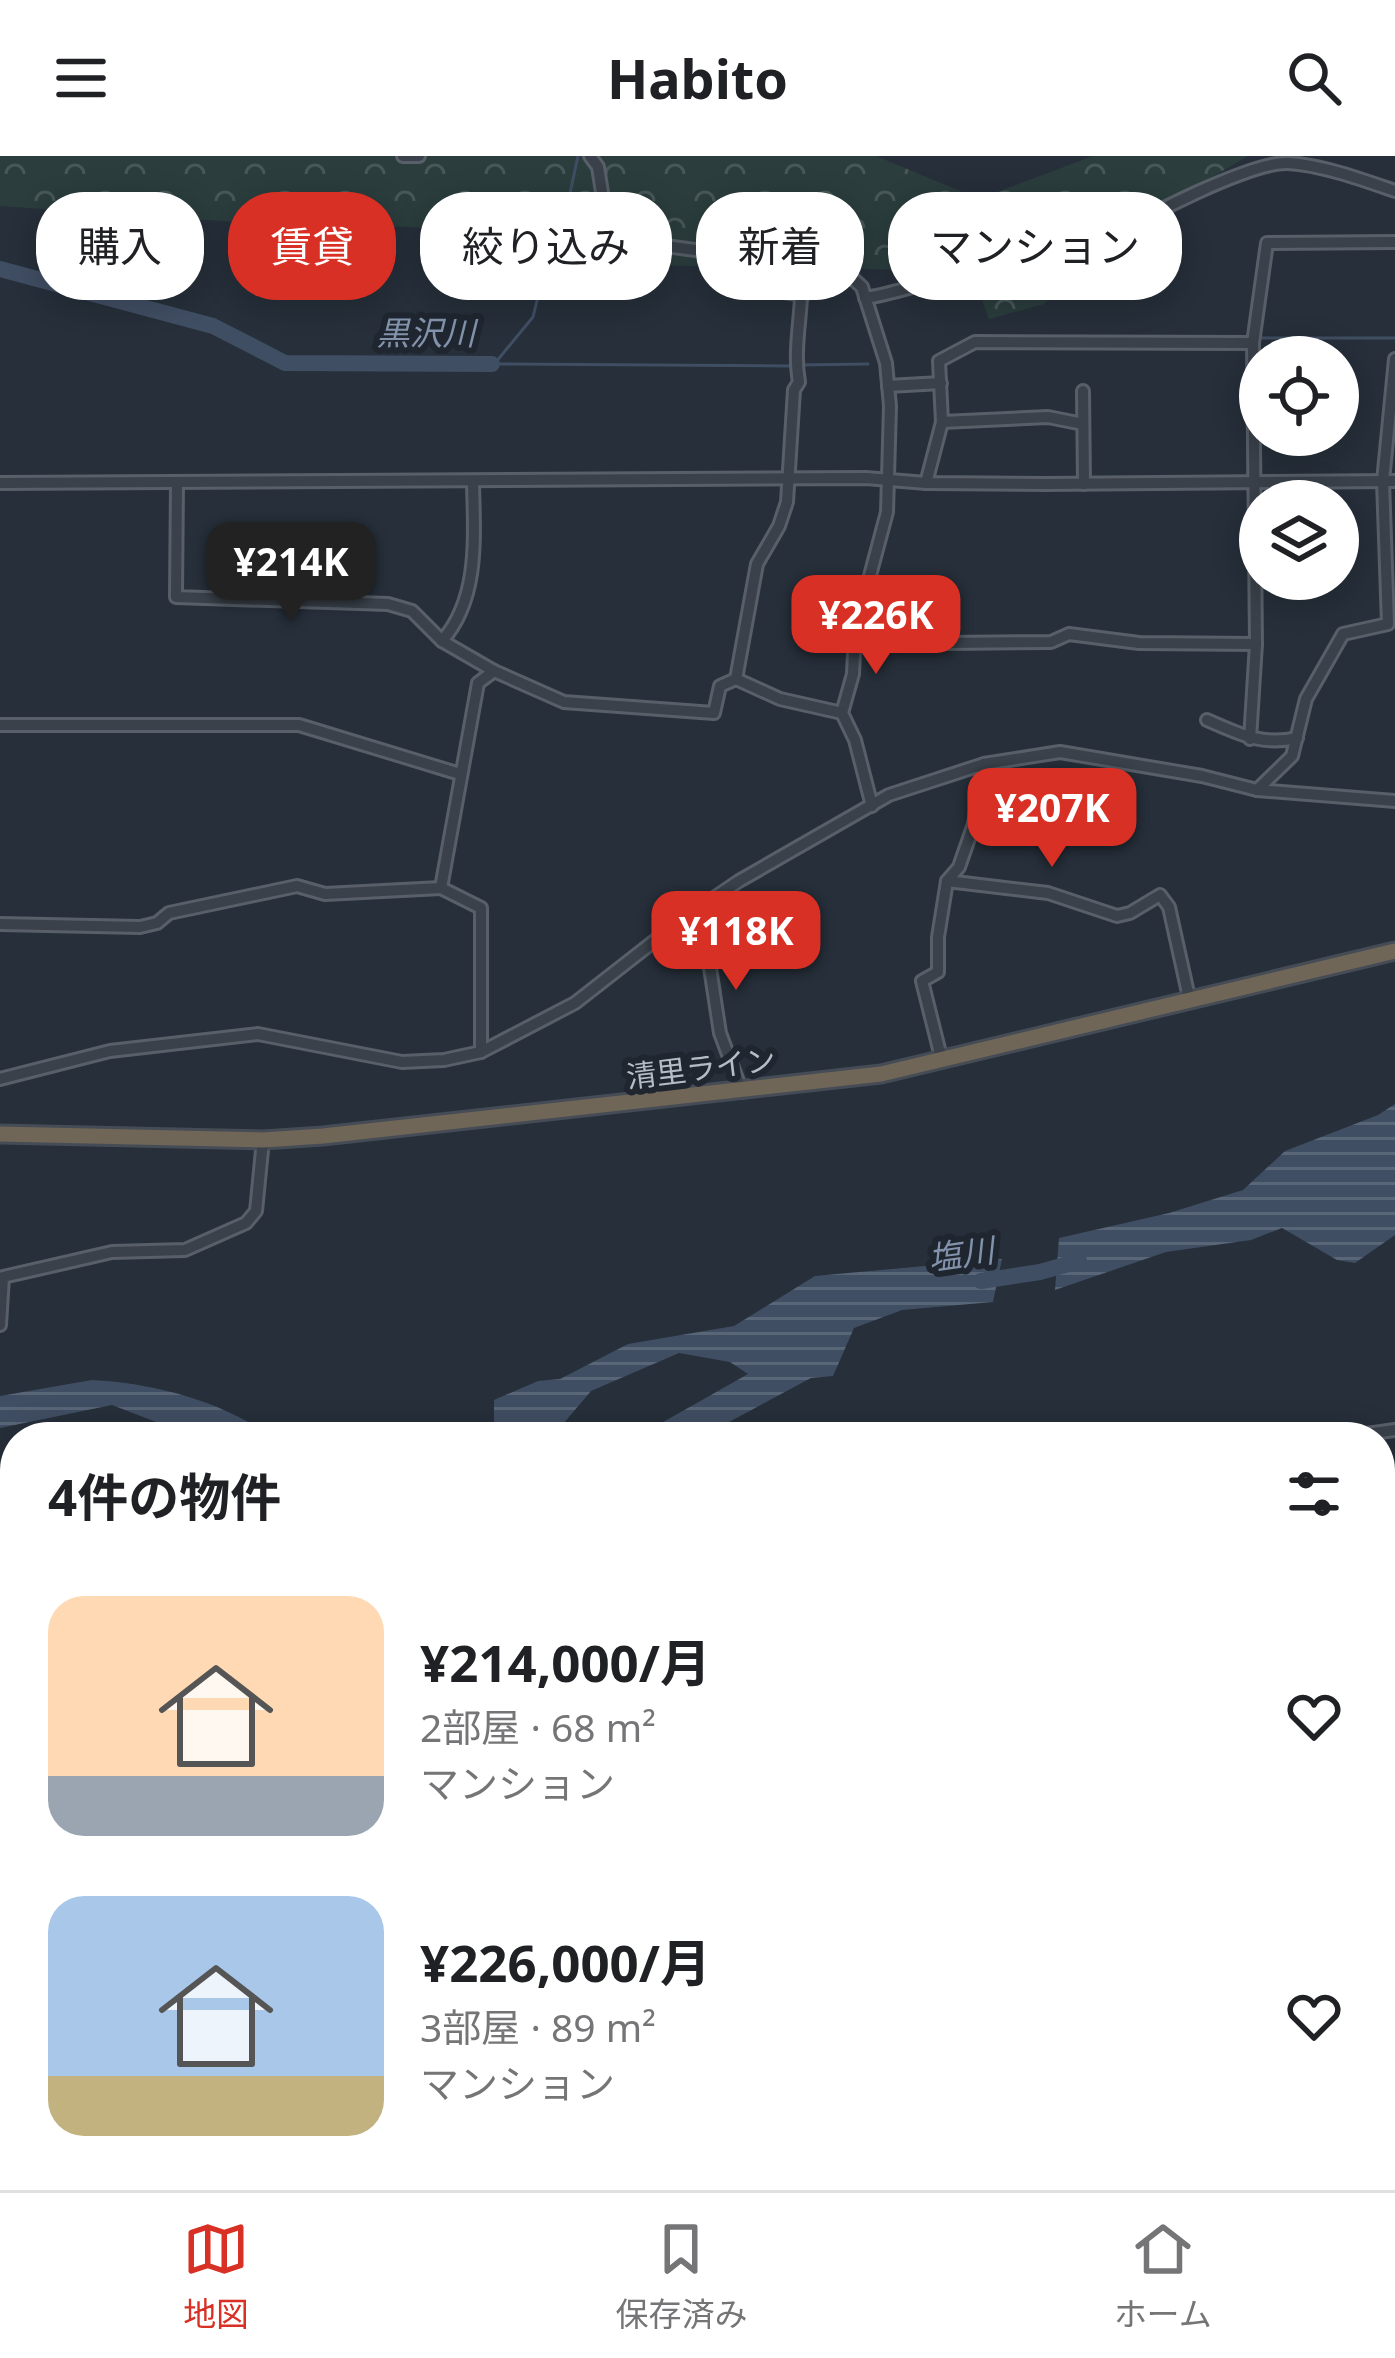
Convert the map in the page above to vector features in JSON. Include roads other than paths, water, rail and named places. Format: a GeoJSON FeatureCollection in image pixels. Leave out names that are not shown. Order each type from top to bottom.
{"type":"FeatureCollection","features":[{"type":"Feature","properties":{"kind":"highway","name":"清里ライン"},"geometry":{"type":"LineString","coordinates":[[0,1134],[263,1140],[881,1074],[1395,951]]}},
{"type":"Feature","properties":{"kind":"street"},"geometry":{"type":"LineString","coordinates":[[403,156],[419,156]]}},
{"type":"Feature","properties":{"kind":"street"},"geometry":{"type":"LineString","coordinates":[[593,157],[606,218],[619,232],[658,245],[696,250]]}},
{"type":"Feature","properties":{"kind":"street"},"geometry":{"type":"LineString","coordinates":[[865,298],[948,278],[1009,292],[1027,291],[1062,274],[1130,226],[1266,166],[1288,164],[1395,191]]}},
{"type":"Feature","properties":{"kind":"street"},"geometry":{"type":"LineString","coordinates":[[1254,336],[1267,243],[1395,242]]}},
{"type":"Feature","properties":{"kind":"street"},"geometry":{"type":"LineString","coordinates":[[864,294],[878,333],[888,386],[888,479],[885,524],[855,632],[853,674],[842,713],[855,740],[872,806]]}},
{"type":"Feature","properties":{"kind":"street"},"geometry":{"type":"LineString","coordinates":[[736,679],[758,564],[784,517],[804,300]]}},
{"type":"Feature","properties":{"kind":"street"},"geometry":{"type":"LineString","coordinates":[[926,483],[942,422],[939,361],[975,342],[1239,343]]}},
{"type":"Feature","properties":{"kind":"street"},"geometry":{"type":"LineString","coordinates":[[1257,790],[1292,756],[1311,686],[1328,666],[1343,634],[1392,625],[1389,481],[1395,359]]}},
{"type":"Feature","properties":{"kind":"street"},"geometry":{"type":"LineString","coordinates":[[888,386],[941,383]]}},
{"type":"Feature","properties":{"kind":"street"},"geometry":{"type":"LineString","coordinates":[[1083,392],[1084,484]]}},
{"type":"Feature","properties":{"kind":"street"},"geometry":{"type":"LineString","coordinates":[[942,422],[1048,417],[1083,424]]}},
{"type":"Feature","properties":{"kind":"street"},"geometry":{"type":"LineString","coordinates":[[0,484],[888,479],[926,483],[1239,482]]}},
{"type":"Feature","properties":{"kind":"street"},"geometry":{"type":"LineString","coordinates":[[1359,481],[1389,481]]}},
{"type":"Feature","properties":{"kind":"street"},"geometry":{"type":"LineString","coordinates":[[177,482],[176,598],[388,604],[412,611],[442,641],[494,671],[564,702],[714,713],[721,686],[736,679],[780,699],[842,713]]}},
{"type":"Feature","properties":{"kind":"street"},"geometry":{"type":"LineString","coordinates":[[442,641],[457,624],[474,564],[473,482]]}},
{"type":"Feature","properties":{"kind":"street"},"geometry":{"type":"LineString","coordinates":[[1250,740],[1255,600]]}},
{"type":"Feature","properties":{"kind":"street"},"geometry":{"type":"LineString","coordinates":[[855,632],[945,643],[1051,642],[1069,634],[1139,643],[1256,644]]}},
{"type":"Feature","properties":{"kind":"street"},"geometry":{"type":"LineString","coordinates":[[440,888],[478,683],[494,671]]}},
{"type":"Feature","properties":{"kind":"street"},"geometry":{"type":"LineString","coordinates":[[1207,720],[1250,740],[1276,743],[1297,738]]}},
{"type":"Feature","properties":{"kind":"street"},"geometry":{"type":"LineString","coordinates":[[0,725],[299,725],[460,773]]}},
{"type":"Feature","properties":{"kind":"street"},"geometry":{"type":"LineString","coordinates":[[0,1079],[110,1051],[258,1034],[402,1062],[482,1052],[575,1004],[739,881],[889,795],[984,764],[1060,752],[1257,790],[1395,802]]}},
{"type":"Feature","properties":{"kind":"street"},"geometry":{"type":"LineString","coordinates":[[942,1061],[922,981],[938,972],[947,881],[959,867],[974,824],[984,764]]}},
{"type":"Feature","properties":{"kind":"street"},"geometry":{"type":"LineString","coordinates":[[947,881],[1048,893],[1117,916],[1160,895],[1169,907],[1190,1001]]}},
{"type":"Feature","properties":{"kind":"street"},"geometry":{"type":"LineString","coordinates":[[0,924],[140,927],[157,923],[169,913],[297,886],[325,894],[440,888],[482,908],[482,1052]]}},
{"type":"Feature","properties":{"kind":"street"},"geometry":{"type":"LineString","coordinates":[[690,914],[707,948],[720,1033],[742,1092]]}},
{"type":"Feature","properties":{"kind":"street"},"geometry":{"type":"LineString","coordinates":[[0,1325],[3,1277],[112,1252],[185,1250],[246,1223],[256,1211],[263,1140]]}},
{"type":"Feature","properties":{"kind":"street"},"geometry":{"type":"LineString","coordinates":[[1395,1989],[1395,2022]]}},
{"type":"Feature","properties":{"kind":"water"},"geometry":{"type":"Polygon","coordinates":[[[1395,1104],[1395,1235],[1355,1263],[1337,1260],[1282,1228],[1251,1240],[1166,1252],[1055,1290],[1059,1238],[1243,1190],[1285,1151],[1395,1104]]]}},
{"type":"Feature","properties":{"kind":"water"},"geometry":{"type":"Polygon","coordinates":[[[1002,1259],[993,1302],[902,1310],[854,1328],[833,1376],[811,1378],[729,1422],[663,1422],[748,1374],[730,1362],[679,1353],[591,1391],[565,1422],[494,1422],[494,1400],[538,1381],[560,1379],[628,1344],[734,1326],[815,1276],[1002,1259]]]}},
{"type":"Feature","properties":{"kind":"water"},"geometry":{"type":"Polygon","coordinates":[[[92,1380],[186,1396],[248,1422],[156,1422],[112,1405],[29,1422],[0,1422],[0,1396],[92,1380]]]}},
{"type":"Feature","properties":{"kind":"waterway"},"geometry":{"type":"LineString","coordinates":[[496,362],[533,317],[578,156]]}},
{"type":"Feature","properties":{"kind":"waterway","name":"黒沢川"},"geometry":{"type":"LineString","coordinates":[[0,269],[213,326],[285,363],[492,364]]}},
{"type":"Feature","properties":{"kind":"waterway","name":"黒沢川"},"geometry":{"type":"LineString","coordinates":[[1359,338],[1395,338]]}},
{"type":"Feature","properties":{"kind":"waterway","name":"黒沢川"},"geometry":{"type":"LineString","coordinates":[[492,364],[790,366]]}},
{"type":"Feature","properties":{"kind":"waterway","name":"黒沢川"},"geometry":{"type":"LineString","coordinates":[[800,365],[868,364]]}},
{"type":"Feature","properties":{"kind":"waterway","name":"塩川"},"geometry":{"type":"LineString","coordinates":[[981,1281],[1079,1261]]}}]}
